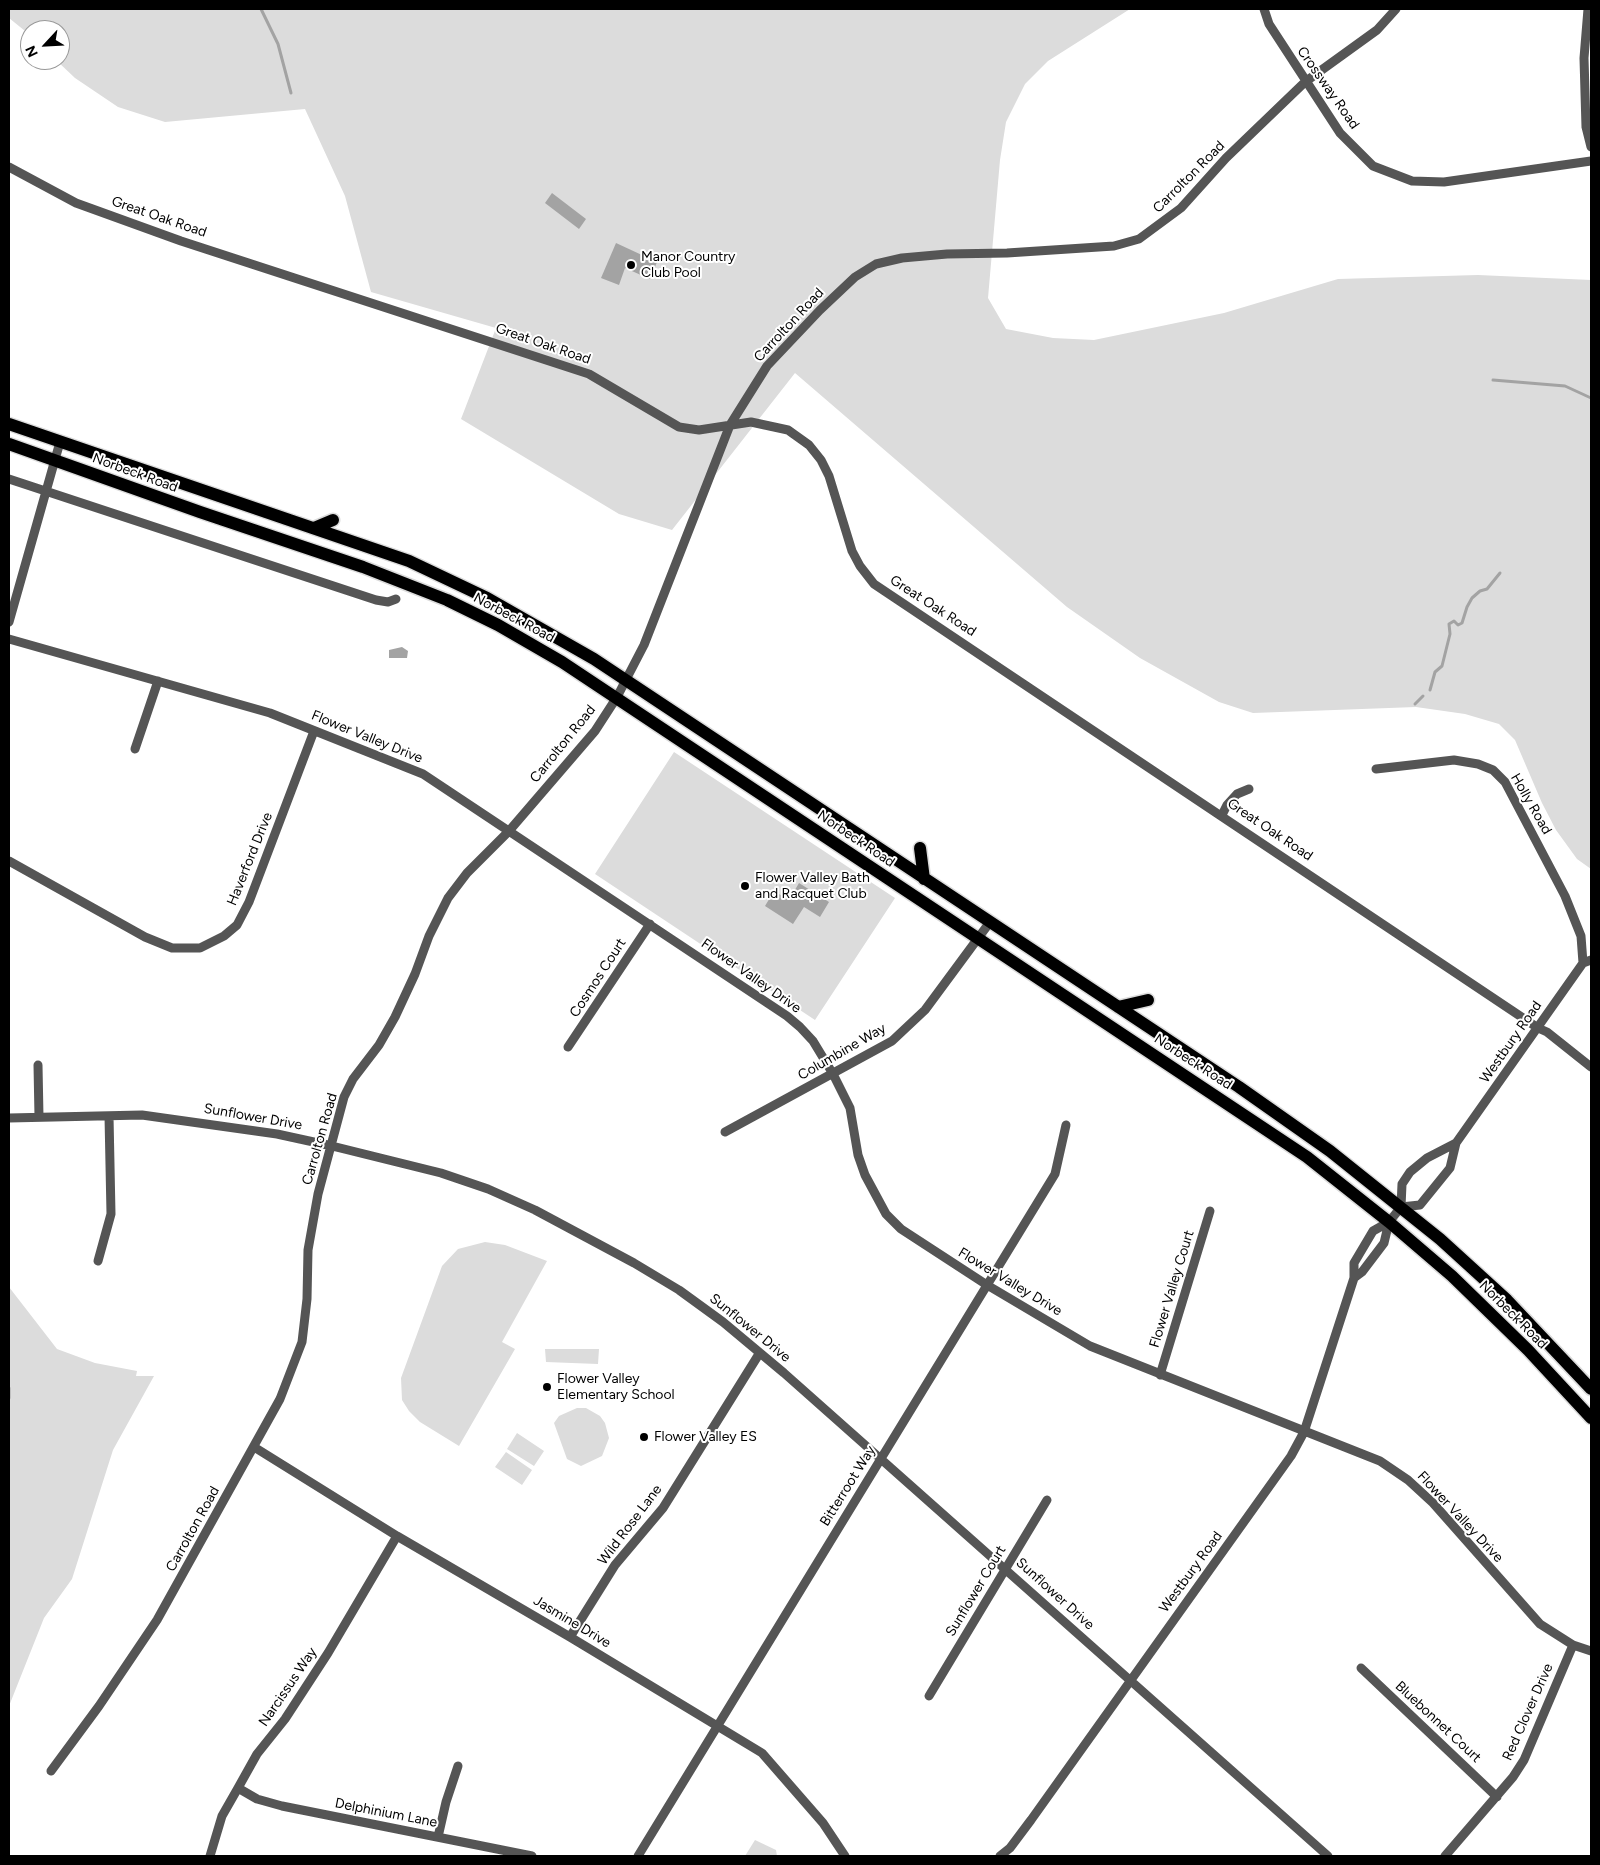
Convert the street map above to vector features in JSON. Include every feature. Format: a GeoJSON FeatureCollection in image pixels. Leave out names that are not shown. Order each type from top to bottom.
{"type":"FeatureCollection","features":[{"type":"Feature","properties":{"kind":"main road","name":"Norbeck Road"},"geometry":{"type":"LineString","coordinates":[[9,424],[409,561],[487,598],[594,659],[1239,1086],[1330,1151],[1401,1208],[1507,1300],[1591,1389]]}},
{"type":"Feature","properties":{"kind":"main road","name":"Norbeck Road"},"geometry":{"type":"LineString","coordinates":[[9,444],[363,567],[447,600],[506,629],[562,662],[1250,1118],[1306,1158],[1390,1222],[1452,1276],[1522,1344],[1591,1418]]}},
{"type":"Feature","properties":{"kind":"main road"},"geometry":{"type":"LineString","coordinates":[[314,528],[333,520]]}},
{"type":"Feature","properties":{"kind":"main road"},"geometry":{"type":"LineString","coordinates":[[920,848],[924,878]]}},
{"type":"Feature","properties":{"kind":"main road"},"geometry":{"type":"LineString","coordinates":[[1118,1007],[1148,1000]]}},
{"type":"Feature","properties":{"kind":"street","name":"Crossway Road"},"geometry":{"type":"LineString","coordinates":[[1264,9],[1269,24],[1340,133],[1373,166],[1412,180],[1444,182],[1591,161]]}},
{"type":"Feature","properties":{"kind":"street","name":"Carrolton Road"},"geometry":{"type":"LineString","coordinates":[[51,1771],[99,1706],[157,1620],[280,1399],[302,1342],[307,1299],[308,1250],[318,1194],[332,1146],[338,1115],[353,1079],[379,1045],[395,1018],[415,974],[429,936],[448,898],[467,873],[509,830],[595,731],[617,697],[644,645],[730,425],[767,366],[855,277],[876,264],[902,258],[947,254],[1007,253],[1114,246],[1139,239],[1181,208],[1226,158],[1305,82],[1377,30],[1396,9]]}},
{"type":"Feature","properties":{"kind":"street"},"geometry":{"type":"LineString","coordinates":[[1588,9],[1585,77],[1586,127],[1591,147]]}},
{"type":"Feature","properties":{"kind":"street","name":"Great Oak Road"},"geometry":{"type":"LineString","coordinates":[[9,167],[76,203],[183,241],[589,374],[679,427],[699,430],[751,422],[788,430],[809,446],[821,460],[829,476],[852,551],[860,566],[874,584],[1538,1028],[1547,1032],[1591,1067]]}},
{"type":"Feature","properties":{"kind":"street"},"geometry":{"type":"LineString","coordinates":[[9,622],[60,442]]}},
{"type":"Feature","properties":{"kind":"street"},"geometry":{"type":"LineString","coordinates":[[9,479],[376,600],[388,602],[396,599]]}},
{"type":"Feature","properties":{"kind":"street","name":"Flower Valley Drive"},"geometry":{"type":"LineString","coordinates":[[9,639],[261,710],[423,774],[787,1016],[813,1041],[833,1074],[850,1108],[858,1155],[865,1175],[886,1214],[921,1243],[987,1285],[1090,1346],[1380,1461],[1408,1480],[1433,1503],[1540,1624],[1573,1644],[1591,1651]]}},
{"type":"Feature","properties":{"kind":"street"},"geometry":{"type":"LineString","coordinates":[[135,749],[158,681]]}},
{"type":"Feature","properties":{"kind":"street","name":"Haverford Drive"},"geometry":{"type":"LineString","coordinates":[[9,861],[144,937],[172,948],[200,948],[224,936],[237,925],[249,902],[314,731]]}},
{"type":"Feature","properties":{"kind":"street","name":"Holly Road"},"geometry":{"type":"LineString","coordinates":[[1376,769],[1454,760],[1478,764],[1493,770],[1505,782],[1565,896],[1581,936],[1587,961]]}},
{"type":"Feature","properties":{"kind":"street"},"geometry":{"type":"LineString","coordinates":[[1222,815],[1227,805],[1237,794],[1249,789]]}},
{"type":"Feature","properties":{"kind":"street","name":"Columbine Way"},"geometry":{"type":"LineString","coordinates":[[724,1132],[892,1041],[925,1010],[990,922]]}},
{"type":"Feature","properties":{"kind":"street","name":"Cosmos Court"},"geometry":{"type":"LineString","coordinates":[[568,1047],[650,924]]}},
{"type":"Feature","properties":{"kind":"street","name":"Westbury Road"},"geometry":{"type":"LineString","coordinates":[[1401,1208],[1420,1205],[1450,1168],[1456,1144],[1587,961]]}},
{"type":"Feature","properties":{"kind":"street"},"geometry":{"type":"LineString","coordinates":[[38,1065],[38,1117]]}},
{"type":"Feature","properties":{"kind":"street","name":"Sunflower Drive"},"geometry":{"type":"LineString","coordinates":[[9,1118],[142,1115],[186,1120],[277,1134],[441,1173],[488,1189],[535,1210],[679,1290],[723,1322],[784,1373],[1006,1568],[1328,1856]]}},
{"type":"Feature","properties":{"kind":"street"},"geometry":{"type":"LineString","coordinates":[[98,1261],[111,1214],[109,1116]]}},
{"type":"Feature","properties":{"kind":"street","name":"Bitterroot Way"},"geometry":{"type":"LineString","coordinates":[[638,1856],[803,1583],[882,1460],[1055,1174],[1066,1125]]}},
{"type":"Feature","properties":{"kind":"street","name":"Westbury Road"},"geometry":{"type":"LineString","coordinates":[[1354,1278],[1362,1272],[1384,1243],[1390,1222],[1401,1208],[1402,1184],[1410,1172],[1427,1158],[1456,1144]]}},
{"type":"Feature","properties":{"kind":"street","name":"Flower Valley Court"},"geometry":{"type":"LineString","coordinates":[[1160,1375],[1210,1211]]}},
{"type":"Feature","properties":{"kind":"street","name":"Westbury Road"},"geometry":{"type":"LineString","coordinates":[[1000,1856],[1010,1848],[1031,1820],[1291,1456],[1304,1432],[1354,1278],[1354,1263],[1373,1231],[1390,1222]]}},
{"type":"Feature","properties":{"kind":"street","name":"Wild Rose Lane"},"geometry":{"type":"LineString","coordinates":[[570,1637],[615,1565],[663,1508],[759,1354]]}},
{"type":"Feature","properties":{"kind":"street","name":"Jasmine Drive"},"geometry":{"type":"LineString","coordinates":[[254,1447],[397,1536],[428,1552],[762,1753],[823,1824],[845,1856]]}},
{"type":"Feature","properties":{"kind":"street","name":"Sunflower Court"},"geometry":{"type":"LineString","coordinates":[[929,1696],[1047,1500]]}},
{"type":"Feature","properties":{"kind":"street","name":"Narcissus Way"},"geometry":{"type":"LineString","coordinates":[[210,1856],[222,1816],[257,1754],[285,1719],[328,1653],[397,1536]]}},
{"type":"Feature","properties":{"kind":"street","name":"Red Clover Drive"},"geometry":{"type":"LineString","coordinates":[[1444,1856],[1514,1777],[1524,1760],[1573,1644]]}},
{"type":"Feature","properties":{"kind":"street","name":"Bluebonnet Court"},"geometry":{"type":"LineString","coordinates":[[1361,1668],[1497,1797]]}},
{"type":"Feature","properties":{"kind":"street"},"geometry":{"type":"LineString","coordinates":[[438,1838],[446,1802],[458,1766]]}},
{"type":"Feature","properties":{"kind":"street","name":"Delphinium Lane"},"geometry":{"type":"LineString","coordinates":[[238,1788],[257,1799],[282,1806],[532,1856]]}},
{"type":"Feature","properties":{"kind":"shaded area"},"geometry":{"type":"Polygon","coordinates":[[[9,9],[1130,9],[1048,61],[1025,84],[1006,122],[1000,160],[988,298],[1006,329],[1053,338],[1094,340],[1224,313],[1338,279],[1478,275],[1591,280],[1591,869],[1577,859],[1556,830],[1542,803],[1515,740],[1499,724],[1465,714],[1416,707],[1253,713],[1219,702],[1140,658],[1067,607],[795,373],[672,530],[619,514],[461,419],[496,328],[371,292],[345,196],[305,109],[165,122],[118,107],[75,78],[67,70],[70,70],[70,20],[20,20],[20,27],[9,18],[9,9]]]}},
{"type":"Feature","properties":{"kind":"shaded area"},"geometry":{"type":"Polygon","coordinates":[[[552,193],[586,219],[579,229],[545,203],[552,193]]]}},
{"type":"Feature","properties":{"kind":"shaded area","name":"Manor Country Club Pool"},"geometry":{"type":"Polygon","coordinates":[[[616,243],[657,262],[650,279],[625,268],[619,285],[601,278],[616,243]]]}},
{"type":"Feature","properties":{"kind":"shaded area"},"geometry":{"type":"Polygon","coordinates":[[[402,647],[408,651],[407,658],[389,658],[389,650],[402,647]]]}},
{"type":"Feature","properties":{"kind":"shaded area","name":"Flower Valley Bath and Racquet Club"},"geometry":{"type":"Polygon","coordinates":[[[674,752],[895,898],[815,1020],[595,874],[674,752]]]}},
{"type":"Feature","properties":{"kind":"shaded area"},"geometry":{"type":"Polygon","coordinates":[[[799,883],[829,902],[820,917],[804,907],[793,924],[765,906],[774,891],[789,900],[799,883]]]}},
{"type":"Feature","properties":{"kind":"shaded area"},"geometry":{"type":"Polygon","coordinates":[[[485,1242],[505,1245],[547,1261],[502,1342],[515,1349],[459,1446],[420,1422],[409,1411],[402,1400],[401,1378],[442,1266],[458,1249],[485,1242]]]}},
{"type":"Feature","properties":{"kind":"shaded area"},"geometry":{"type":"Polygon","coordinates":[[[9,1287],[57,1349],[95,1363],[137,1371],[136,1376],[154,1376],[113,1450],[72,1579],[44,1618],[9,1706],[9,1287]]]}},
{"type":"Feature","properties":{"kind":"shaded area"},"geometry":{"type":"Polygon","coordinates":[[[545,1349],[599,1349],[598,1364],[546,1362],[545,1349]]]}},
{"type":"Feature","properties":{"kind":"shaded area"},"geometry":{"type":"Polygon","coordinates":[[[577,1408],[586,1408],[600,1416],[605,1423],[609,1438],[602,1456],[581,1466],[567,1459],[554,1423],[559,1416],[577,1408]]]}},
{"type":"Feature","properties":{"kind":"shaded area"},"geometry":{"type":"Polygon","coordinates":[[[517,1433],[544,1451],[534,1466],[507,1449],[517,1433]]]}},
{"type":"Feature","properties":{"kind":"shaded area"},"geometry":{"type":"Polygon","coordinates":[[[506,1452],[532,1470],[522,1485],[495,1467],[506,1452]]]}},
{"type":"Feature","properties":{"kind":"shaded area"},"geometry":{"type":"Polygon","coordinates":[[[755,1840],[776,1850],[777,1856],[745,1856],[755,1840]]]}},
{"type":"Feature","properties":{"kind":"waterway"},"geometry":{"type":"LineString","coordinates":[[261,9],[278,44],[291,93]]}},
{"type":"Feature","properties":{"kind":"waterway"},"geometry":{"type":"LineString","coordinates":[[1493,380],[1565,386],[1591,398]]}},
{"type":"Feature","properties":{"kind":"waterway"},"geometry":{"type":"LineString","coordinates":[[1430,690],[1435,672],[1442,666],[1450,634],[1449,624],[1454,621],[1458,625],[1462,623],[1472,598],[1480,591],[1487,589],[1500,573]]}},
{"type":"Feature","properties":{"kind":"waterway"},"geometry":{"type":"LineString","coordinates":[[1415,704],[1423,696]]}},
{"type":"Feature","properties":{"kind":"waterway"},"geometry":{"type":"LineString","coordinates":[[9,1388],[9,1398]]}},
{"type":"Feature","properties":{"kind":"place","name":"Manor Country Club Pool"},"geometry":{"type":"Point","coordinates":[631,265]}},
{"type":"Feature","properties":{"kind":"place","name":"Flower Valley Bath and Racquet Club"},"geometry":{"type":"Point","coordinates":[745,886]}},
{"type":"Feature","properties":{"kind":"place","name":"Flower Valley Elementary School"},"geometry":{"type":"Point","coordinates":[547,1387]}},
{"type":"Feature","properties":{"kind":"place","name":"Flower Valley ES"},"geometry":{"type":"Point","coordinates":[644,1437]}}]}
